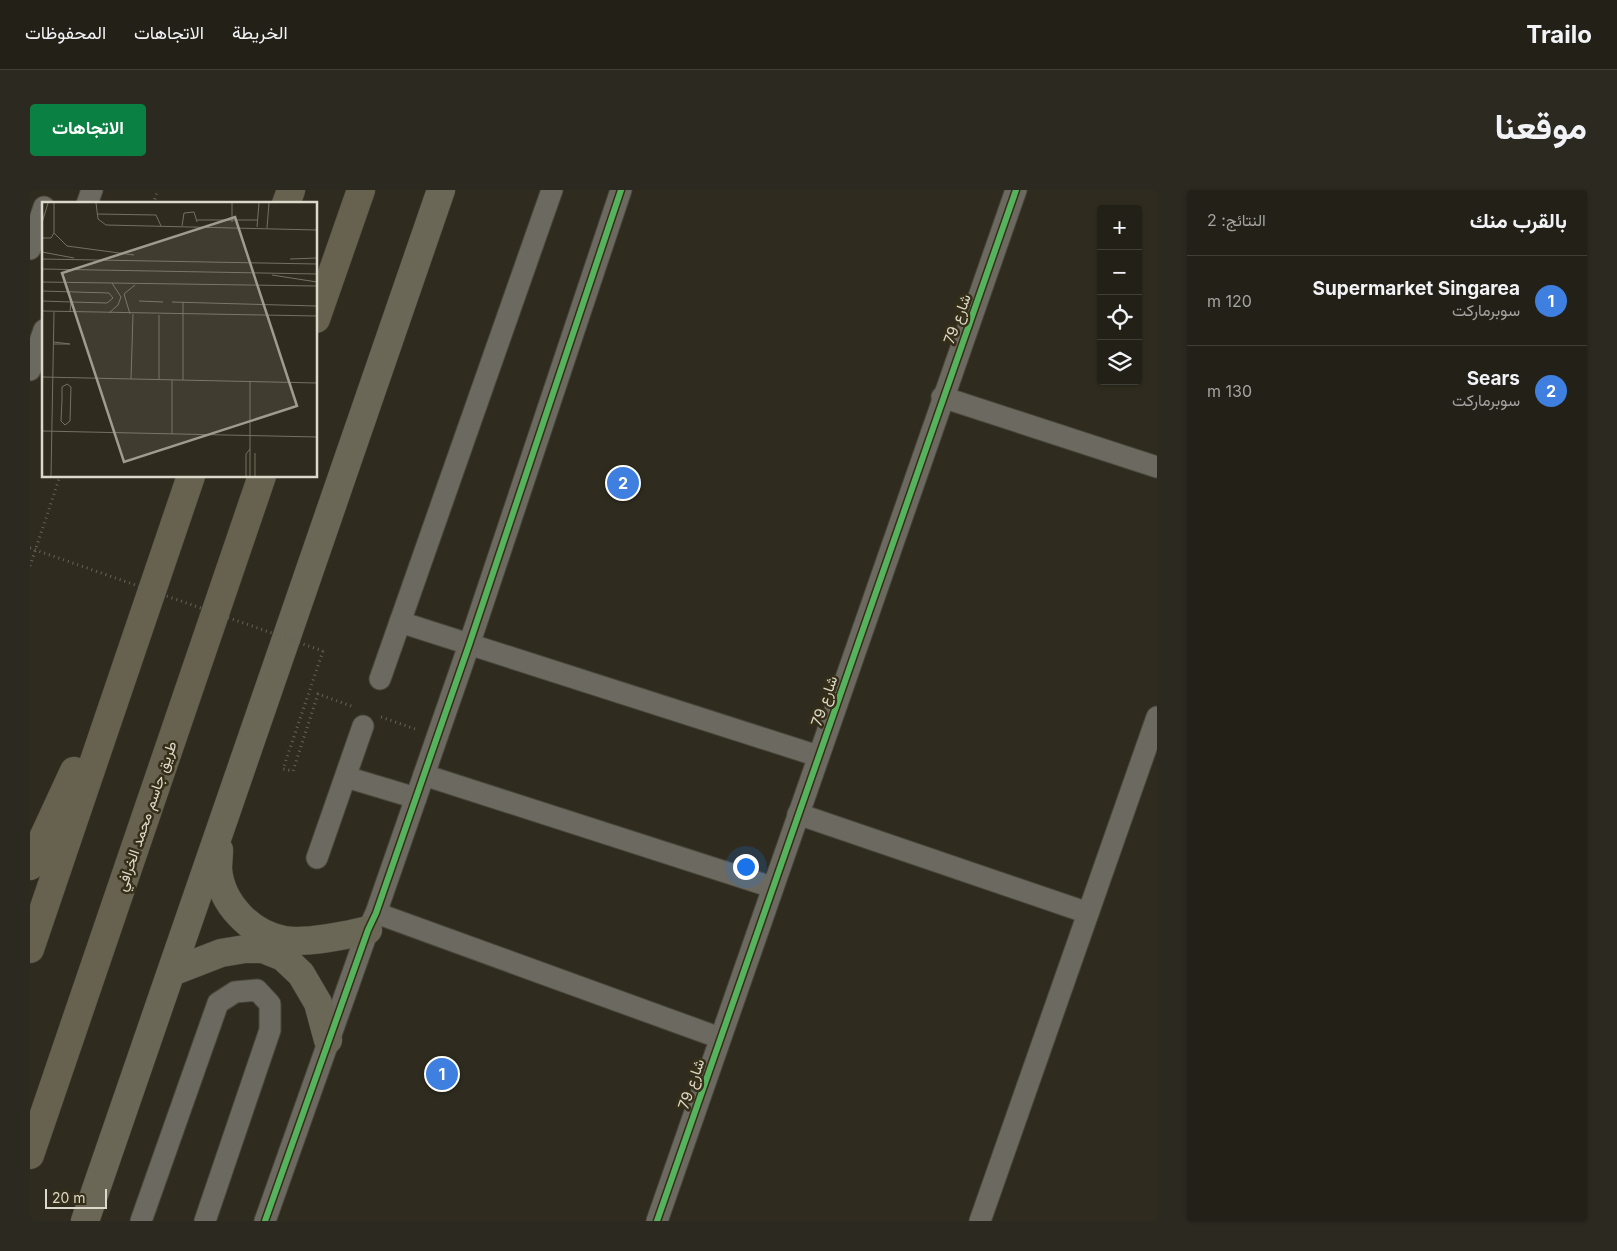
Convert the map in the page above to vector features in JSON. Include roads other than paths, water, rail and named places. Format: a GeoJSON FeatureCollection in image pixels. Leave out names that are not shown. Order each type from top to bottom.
{"type":"FeatureCollection","features":[{"type":"Feature","properties":{"kind":"highway"},"geometry":{"type":"LineString","coordinates":[[287,202],[291,190]]}},
{"type":"Feature","properties":{"kind":"highway"},"geometry":{"type":"LineString","coordinates":[[318,313],[361,190]]}},
{"type":"Feature","properties":{"kind":"highway"},"geometry":{"type":"LineString","coordinates":[[30,949],[191,478]]}},
{"type":"Feature","properties":{"kind":"highway","name":"طريق جاسم محمد الخرافي"},"geometry":{"type":"LineString","coordinates":[[30,1155],[261,478]]}},
{"type":"Feature","properties":{"kind":"highway"},"geometry":{"type":"LineString","coordinates":[[30,866],[131,650]]}},
{"type":"Feature","properties":{"kind":"main road"},"geometry":{"type":"LineString","coordinates":[[85,1221],[441,190]]}},
{"type":"Feature","properties":{"kind":"main road"},"geometry":{"type":"LineString","coordinates":[[221,829],[218,869],[222,886],[234,909],[253,928],[268,936],[285,940],[303,941],[354,934],[372,922]]}},
{"type":"Feature","properties":{"kind":"main road"},"geometry":{"type":"LineString","coordinates":[[172,972],[221,953],[263,948],[283,958],[301,974],[318,1002],[328,1040]]}},
{"type":"Feature","properties":{"kind":"street"},"geometry":{"type":"LineString","coordinates":[[44,202],[49,190]]}},
{"type":"Feature","properties":{"kind":"street"},"geometry":{"type":"LineString","coordinates":[[88,202],[92,190]]}},
{"type":"Feature","properties":{"kind":"street"},"geometry":{"type":"LineString","coordinates":[[380,679],[552,190]]}},
{"type":"Feature","properties":{"kind":"street"},"geometry":{"type":"LineString","coordinates":[[265,1221],[424,775],[621,190]]}},
{"type":"Feature","properties":{"kind":"street","name":"شارع 79"},"geometry":{"type":"LineString","coordinates":[[657,1221],[942,397],[1016,190]]}},
{"type":"Feature","properties":{"kind":"street"},"geometry":{"type":"LineString","coordinates":[[30,248],[41,211]]}},
{"type":"Feature","properties":{"kind":"street"},"geometry":{"type":"LineString","coordinates":[[30,370],[42,336]]}},
{"type":"Feature","properties":{"kind":"street"},"geometry":{"type":"LineString","coordinates":[[942,397],[1157,468]]}},
{"type":"Feature","properties":{"kind":"street"},"geometry":{"type":"LineString","coordinates":[[400,622],[818,756]]}},
{"type":"Feature","properties":{"kind":"street"},"geometry":{"type":"LineString","coordinates":[[980,1221],[1157,717]]}},
{"type":"Feature","properties":{"kind":"street"},"geometry":{"type":"LineString","coordinates":[[317,858],[364,726]]}},
{"type":"Feature","properties":{"kind":"street"},"geometry":{"type":"LineString","coordinates":[[424,775],[772,888]]}},
{"type":"Feature","properties":{"kind":"street"},"geometry":{"type":"LineString","coordinates":[[346,777],[416,798]]}},
{"type":"Feature","properties":{"kind":"street"},"geometry":{"type":"LineString","coordinates":[[798,814],[1088,913]]}},
{"type":"Feature","properties":{"kind":"street"},"geometry":{"type":"LineString","coordinates":[[372,922],[720,1038]]}},
{"type":"Feature","properties":{"kind":"street"},"geometry":{"type":"LineString","coordinates":[[141,1221],[218,1003],[235,992],[257,990],[270,1004],[270,1030],[205,1221]]}},
{"type":"Feature","properties":{"kind":"place","name":"Sears"},"geometry":{"type":"Point","coordinates":[623,483]}},
{"type":"Feature","properties":{"kind":"place","name":"Supermarket Singarea"},"geometry":{"type":"Point","coordinates":[442,1074]}}]}
